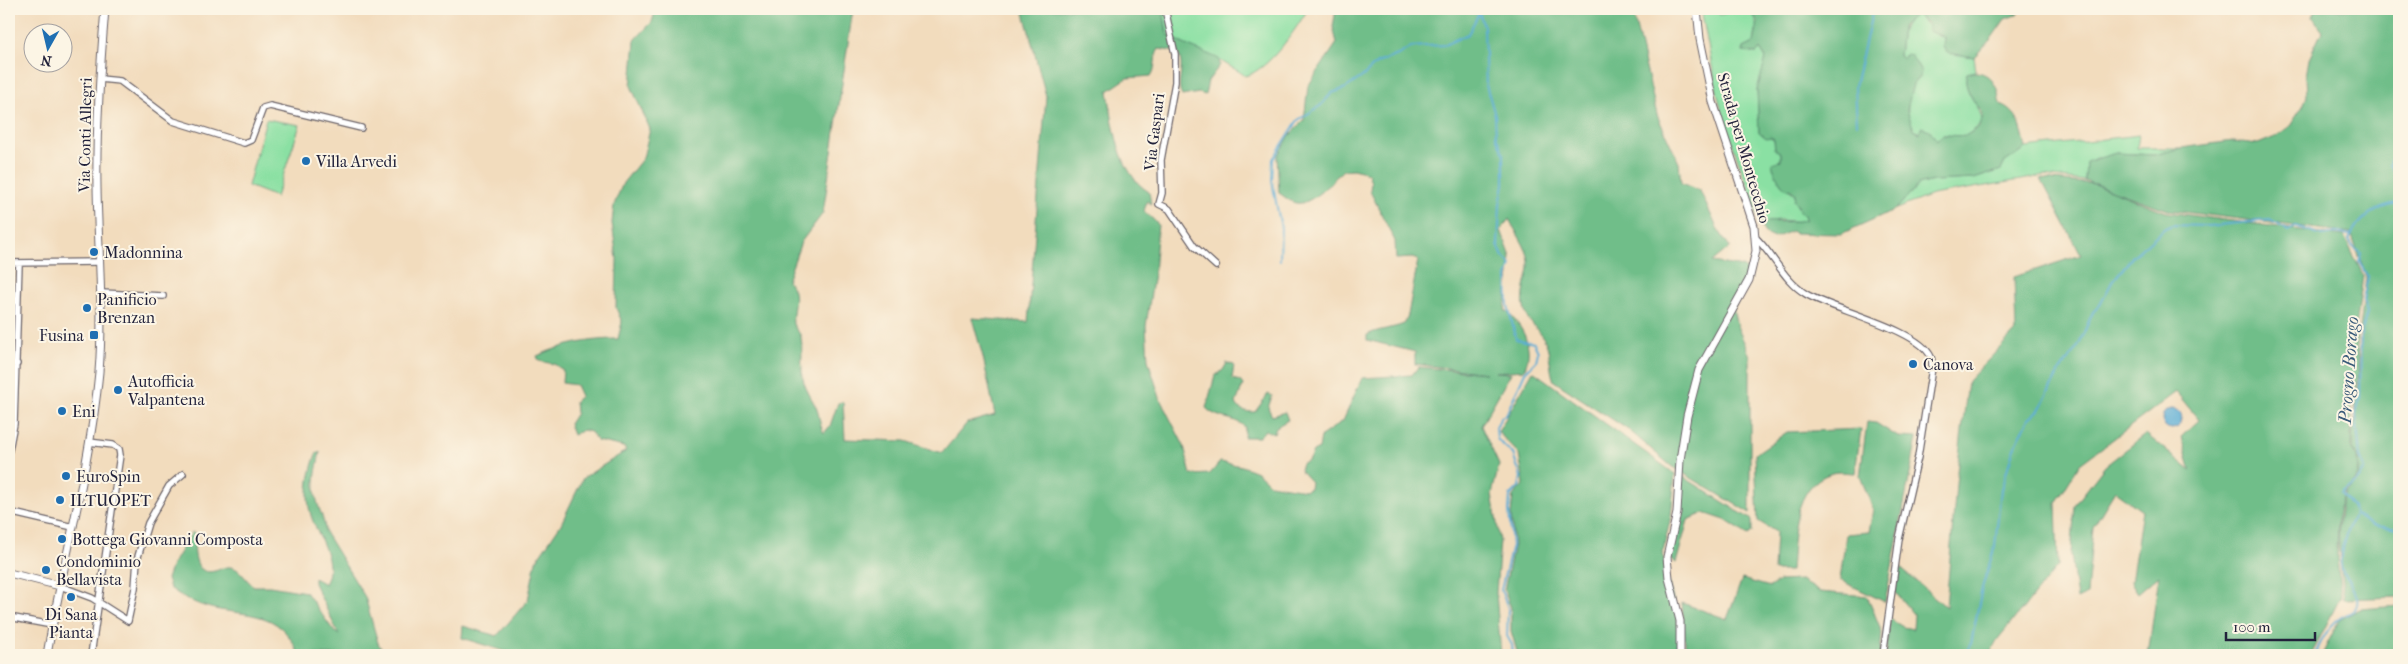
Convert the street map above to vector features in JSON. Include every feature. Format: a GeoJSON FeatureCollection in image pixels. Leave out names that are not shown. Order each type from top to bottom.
{"type":"FeatureCollection","features":[{"type":"Feature","properties":{"kind":"street","name":"Via Conti Allegri"},"geometry":{"type":"LineString","coordinates":[[47,655],[74,526],[99,372],[100,262],[97,185],[100,79],[105,9]]}},
{"type":"Feature","properties":{"kind":"street","name":"Via Gaspari"},"geometry":{"type":"LineString","coordinates":[[1165,9],[1175,54],[1174,82],[1161,160],[1162,193],[1159,204],[1169,209],[1194,246],[1216,266]]}},
{"type":"Feature","properties":{"kind":"street","name":"Strada per Montecchio"},"geometry":{"type":"LineString","coordinates":[[1680,655],[1680,621],[1669,578],[1667,557],[1677,512],[1680,460],[1687,416],[1699,370],[1749,280],[1753,265],[1755,237],[1713,102],[1700,39],[1697,9]]}},
{"type":"Feature","properties":{"kind":"street"},"geometry":{"type":"LineString","coordinates":[[100,79],[120,81],[173,121],[244,143],[251,140],[263,108],[270,106],[361,128]]}},
{"type":"Feature","properties":{"kind":"street"},"geometry":{"type":"LineString","coordinates":[[1755,237],[1768,249],[1783,273],[1806,294],[1907,336],[1927,351],[1931,358],[1932,368],[1918,457],[1899,539],[1883,655]]}},
{"type":"Feature","properties":{"kind":"street"},"geometry":{"type":"LineString","coordinates":[[9,263],[100,262]]}},
{"type":"Feature","properties":{"kind":"street"},"geometry":{"type":"LineString","coordinates":[[9,450],[14,424],[19,264]]}},
{"type":"Feature","properties":{"kind":"street"},"geometry":{"type":"LineString","coordinates":[[100,293],[163,296]]}},
{"type":"Feature","properties":{"kind":"street"},"geometry":{"type":"LineString","coordinates":[[9,300],[17,300]]}},
{"type":"Feature","properties":{"kind":"street"},"geometry":{"type":"LineString","coordinates":[[9,363],[17,364]]}},
{"type":"Feature","properties":{"kind":"street"},"geometry":{"type":"LineString","coordinates":[[89,442],[113,446],[119,449],[120,455],[91,655]]}},
{"type":"Feature","properties":{"kind":"street"},"geometry":{"type":"LineString","coordinates":[[9,573],[60,586],[98,602],[128,621],[136,588],[137,560],[148,523],[169,486],[183,474]]}},
{"type":"Feature","properties":{"kind":"street"},"geometry":{"type":"LineString","coordinates":[[9,512],[74,526]]}},
{"type":"Feature","properties":{"kind":"street"},"geometry":{"type":"LineString","coordinates":[[9,617],[52,624]]}},
{"type":"Feature","properties":{"kind":"green space"},"geometry":{"type":"Polygon","coordinates":[[[656,9],[853,9],[823,213],[801,242],[787,281],[794,290],[795,295],[793,324],[801,337],[804,382],[816,407],[824,433],[830,426],[838,403],[843,402],[845,439],[905,441],[942,453],[967,423],[995,415],[983,357],[972,318],[1028,322],[1046,96],[1024,13],[1030,9],[1163,9],[1167,34],[1185,45],[1219,59],[1220,65],[1208,81],[1205,95],[1199,93],[1182,96],[1180,90],[1180,58],[1177,52],[1159,49],[1151,76],[1127,78],[1108,91],[1119,147],[1130,173],[1149,192],[1151,204],[1147,201],[1144,211],[1158,224],[1154,273],[1146,326],[1148,360],[1161,401],[1184,446],[1191,475],[1210,474],[1220,462],[1242,466],[1257,472],[1270,484],[1305,490],[1310,488],[1311,482],[1300,470],[1302,463],[1308,461],[1313,452],[1319,449],[1321,436],[1343,421],[1362,378],[1412,375],[1418,367],[1486,373],[1415,364],[1415,352],[1367,340],[1367,335],[1371,333],[1404,324],[1408,315],[1418,260],[1412,258],[1396,259],[1395,241],[1370,191],[1371,182],[1368,173],[1353,169],[1343,170],[1315,197],[1302,203],[1289,200],[1279,193],[1277,156],[1290,135],[1304,120],[1308,86],[1337,43],[1333,27],[1336,9],[1632,9],[1657,115],[1679,163],[1681,183],[1700,191],[1717,228],[1730,247],[1712,262],[1743,267],[1750,275],[1733,310],[1737,326],[1750,356],[1750,513],[1671,466],[1630,431],[1554,381],[1546,343],[1525,313],[1523,301],[1529,261],[1524,246],[1509,219],[1501,230],[1511,257],[1505,310],[1522,330],[1528,345],[1527,361],[1524,370],[1495,372],[1511,373],[1481,426],[1499,465],[1492,494],[1500,541],[1496,593],[1501,655],[517,655],[462,638],[463,626],[497,636],[528,600],[536,561],[561,524],[583,478],[626,451],[624,447],[597,441],[591,432],[583,430],[573,435],[569,424],[576,413],[575,401],[581,396],[576,385],[562,383],[563,370],[554,364],[539,361],[537,356],[577,343],[618,339],[622,322],[616,308],[617,259],[612,223],[614,205],[623,183],[643,158],[650,129],[631,86],[635,40],[652,22],[656,9]]]}},
{"type":"Feature","properties":{"kind":"green space"},"geometry":{"type":"Polygon","coordinates":[[[1163,9],[1308,9],[1281,48],[1263,66],[1245,76],[1223,62],[1167,34],[1163,9]]]}},
{"type":"Feature","properties":{"kind":"green space"},"geometry":{"type":"Polygon","coordinates":[[[1701,9],[1716,9],[1720,15],[1737,9],[1746,9],[1754,15],[1756,26],[1754,43],[1744,48],[1743,52],[1757,53],[1760,49],[1766,59],[1757,90],[1759,132],[1774,139],[1775,149],[1781,152],[1781,160],[1775,163],[1773,168],[1781,184],[1795,194],[1797,205],[1805,215],[1804,222],[1780,220],[1760,222],[1724,120],[1701,9]]]}},
{"type":"Feature","properties":{"kind":"green space"},"geometry":{"type":"Polygon","coordinates":[[[1743,9],[2019,9],[2018,14],[2005,19],[1991,39],[1974,57],[1947,53],[1943,47],[1944,37],[1928,31],[1928,24],[1916,14],[1902,26],[1899,56],[1903,59],[1907,54],[1911,55],[1921,72],[1913,84],[1907,110],[1914,130],[1920,133],[1921,127],[1930,130],[1937,141],[1942,135],[1965,136],[1980,127],[1983,114],[1970,95],[1966,84],[1967,73],[1978,72],[1987,76],[1994,83],[2001,105],[2008,108],[2016,117],[2026,148],[2005,162],[2001,170],[1974,179],[1933,181],[1918,185],[1896,209],[1841,234],[1794,233],[1792,231],[1774,238],[1768,236],[1763,231],[1760,222],[1806,219],[1805,215],[1799,212],[1798,205],[1794,201],[1795,194],[1792,190],[1782,185],[1775,172],[1772,163],[1781,160],[1781,153],[1775,149],[1774,139],[1771,137],[1766,138],[1759,132],[1757,90],[1766,58],[1760,49],[1757,53],[1743,52],[1744,48],[1754,43],[1758,22],[1751,12],[1743,9]]]}},
{"type":"Feature","properties":{"kind":"green space"},"geometry":{"type":"Polygon","coordinates":[[[2316,9],[2399,9],[2399,597],[2344,599],[2339,548],[2340,508],[2343,498],[2358,476],[2343,495],[2338,511],[2337,559],[2341,596],[2311,655],[2148,655],[2159,575],[2138,593],[2131,582],[2142,511],[2115,491],[2093,527],[2087,594],[2077,599],[2071,554],[2075,505],[2105,466],[2146,434],[2191,471],[2181,437],[2199,420],[2176,392],[2080,464],[2056,503],[2058,566],[1997,640],[1989,655],[1886,655],[1890,619],[1903,627],[1913,629],[1914,615],[1895,592],[1898,566],[1946,607],[1957,472],[1968,381],[2016,331],[2014,277],[2081,255],[2041,179],[2093,184],[2085,181],[2086,162],[2116,153],[2154,155],[2181,148],[2233,141],[2258,144],[2275,137],[2290,126],[2307,96],[2306,76],[2309,59],[2322,31],[2313,17],[2316,9]],[[2106,188],[2166,212],[2344,236],[2363,275],[2356,328],[2359,375],[2352,403],[2351,449],[2357,457],[2358,476],[2358,456],[2352,450],[2352,436],[2360,376],[2360,330],[2366,277],[2351,233],[2168,210],[2106,188]]]}},
{"type":"Feature","properties":{"kind":"green space"},"geometry":{"type":"Polygon","coordinates":[[[1916,14],[1938,36],[1944,37],[1943,47],[1947,52],[1974,57],[1976,71],[1967,73],[1966,80],[1969,93],[1979,111],[1982,124],[1966,136],[1943,135],[1937,141],[1921,127],[1920,133],[1914,130],[1908,114],[1908,97],[1912,86],[1921,72],[1915,63],[1905,55],[1903,59],[1899,56],[1904,27],[1910,18],[1916,14]]]}},
{"type":"Feature","properties":{"kind":"green space"},"geometry":{"type":"Polygon","coordinates":[[[266,119],[300,125],[276,197],[248,186],[266,119]]]}},
{"type":"Feature","properties":{"kind":"green space"},"geometry":{"type":"Polygon","coordinates":[[[2139,135],[2137,148],[2181,148],[2154,155],[2116,153],[2103,158],[2096,158],[2086,163],[2085,181],[2044,176],[1932,195],[1896,209],[1918,185],[1933,181],[1974,179],[2001,170],[2005,162],[2026,148],[2139,135]]]}},
{"type":"Feature","properties":{"kind":"green space"},"geometry":{"type":"Polygon","coordinates":[[[9,194],[14,194],[12,248],[9,248],[9,194]]]}},
{"type":"Feature","properties":{"kind":"green space"},"geometry":{"type":"Polygon","coordinates":[[[1227,363],[1234,365],[1232,379],[1240,381],[1243,385],[1236,403],[1239,408],[1255,412],[1268,394],[1272,396],[1268,408],[1272,416],[1285,412],[1288,420],[1276,427],[1274,434],[1265,430],[1259,437],[1244,437],[1245,427],[1236,421],[1210,412],[1206,408],[1215,376],[1223,370],[1227,363]]]}},
{"type":"Feature","properties":{"kind":"green space"},"geometry":{"type":"Polygon","coordinates":[[[1533,371],[1675,474],[1671,516],[1663,551],[1665,569],[1678,617],[1677,655],[1518,655],[1511,631],[1511,608],[1504,590],[1514,545],[1511,515],[1513,496],[1524,484],[1519,454],[1498,432],[1533,371]]]}},
{"type":"Feature","properties":{"kind":"green space"},"geometry":{"type":"Polygon","coordinates":[[[1867,422],[1876,423],[1898,437],[1917,438],[1885,602],[1840,580],[1846,534],[1869,532],[1873,509],[1860,476],[1867,422]]]}},
{"type":"Feature","properties":{"kind":"green space"},"geometry":{"type":"Polygon","coordinates":[[[1861,429],[1855,473],[1832,473],[1819,479],[1809,489],[1802,500],[1798,514],[1791,571],[1774,571],[1776,532],[1758,521],[1755,454],[1787,432],[1861,429]]]}},
{"type":"Feature","properties":{"kind":"green space"},"geometry":{"type":"Polygon","coordinates":[[[320,452],[315,489],[325,532],[365,597],[378,643],[385,655],[299,655],[285,632],[276,624],[257,616],[213,609],[193,602],[170,588],[167,579],[172,565],[192,532],[195,534],[196,560],[202,570],[207,572],[231,567],[237,569],[254,586],[270,586],[306,592],[333,630],[339,635],[314,583],[314,578],[325,584],[329,565],[324,546],[311,517],[308,500],[308,487],[312,467],[316,454],[320,452]]]}},
{"type":"Feature","properties":{"kind":"green space"},"geometry":{"type":"Polygon","coordinates":[[[1682,476],[1752,520],[1752,532],[1748,535],[1725,520],[1704,513],[1688,520],[1676,563],[1669,558],[1680,519],[1682,476]]]}},
{"type":"Feature","properties":{"kind":"green space"},"geometry":{"type":"Polygon","coordinates":[[[1742,579],[1770,587],[1779,581],[1801,580],[1820,592],[1867,596],[1882,632],[1880,655],[1686,655],[1682,603],[1727,619],[1742,579]]]}},
{"type":"Feature","properties":{"kind":"green space"},"geometry":{"type":"Polygon","coordinates":[[[2399,606],[2399,655],[2322,655],[2339,620],[2360,609],[2399,606]]]}},
{"type":"Feature","properties":{"kind":"water"},"geometry":{"type":"Polygon","coordinates":[[[2172,409],[2179,412],[2182,419],[2179,426],[2172,429],[2165,426],[2162,419],[2165,412],[2172,409]]]}},
{"type":"Feature","properties":{"kind":"waterway"},"geometry":{"type":"LineString","coordinates":[[1478,9],[1484,27],[1486,85],[1495,115],[1496,136],[1504,155],[1504,184],[1500,204],[1498,245],[1503,257],[1511,264],[1507,277],[1508,306],[1516,339],[1534,343],[1538,352],[1536,361],[1525,372],[1506,415],[1501,417],[1496,428],[1497,439],[1513,454],[1521,477],[1519,487],[1510,496],[1509,511],[1512,546],[1501,590],[1508,608],[1507,636],[1512,645],[1513,655]]}},
{"type":"Feature","properties":{"kind":"waterway"},"geometry":{"type":"LineString","coordinates":[[1857,124],[1855,86],[1873,9]]}},
{"type":"Feature","properties":{"kind":"waterway"},"geometry":{"type":"LineString","coordinates":[[1280,260],[1281,228],[1272,181],[1273,159],[1298,120],[1320,106],[1332,93],[1346,88],[1362,77],[1377,63],[1398,55],[1411,47],[1444,45],[1468,34],[1478,15]]}},
{"type":"Feature","properties":{"kind":"waterway","name":"Progno Borago"},"geometry":{"type":"LineString","coordinates":[[2399,157],[2390,161],[2389,165],[2399,177]]}},
{"type":"Feature","properties":{"kind":"waterway","name":"Progno Borago"},"geometry":{"type":"LineString","coordinates":[[2315,655],[2332,625],[2342,616],[2353,611],[2357,604],[2354,589],[2342,571],[2341,566],[2342,546],[2354,515],[2353,508],[2341,494],[2359,479],[2365,469],[2360,457],[2356,414],[2360,398],[2361,335],[2367,312],[2363,300],[2368,277],[2359,262],[2361,253],[2353,247],[2349,240],[2353,232],[2369,214],[2391,204],[2399,203]]}},
{"type":"Feature","properties":{"kind":"waterway"},"geometry":{"type":"LineString","coordinates":[[1964,655],[1971,644],[1982,588],[1995,546],[2001,489],[2014,448],[2029,419],[2039,410],[2059,372],[2078,346],[2093,312],[2100,305],[2112,282],[2133,256],[2165,228],[2172,225],[2208,226],[2270,220],[2289,231],[2295,226],[2322,235],[2336,233],[2351,235]]}},
{"type":"Feature","properties":{"kind":"waterway"},"geometry":{"type":"LineString","coordinates":[[2355,515],[2375,526],[2399,529]]}},
{"type":"Feature","properties":{"kind":"place","name":"Villa Arvedi"},"geometry":{"type":"Point","coordinates":[306,161]}},
{"type":"Feature","properties":{"kind":"place","name":"Madonnina"},"geometry":{"type":"Point","coordinates":[94,252]}},
{"type":"Feature","properties":{"kind":"place","name":"Panificio Brenzan"},"geometry":{"type":"Point","coordinates":[87,308]}},
{"type":"Feature","properties":{"kind":"place","name":"Fusina"},"geometry":{"type":"Point","coordinates":[94,335]}},
{"type":"Feature","properties":{"kind":"place","name":"Canova"},"geometry":{"type":"Point","coordinates":[1913,364]}},
{"type":"Feature","properties":{"kind":"place","name":"Autofficia Valpantena"},"geometry":{"type":"Point","coordinates":[118,390]}},
{"type":"Feature","properties":{"kind":"place","name":"Eni"},"geometry":{"type":"Point","coordinates":[62,411]}},
{"type":"Feature","properties":{"kind":"place","name":"EuroSpin"},"geometry":{"type":"Point","coordinates":[66,476]}},
{"type":"Feature","properties":{"kind":"place","name":"ILTUOPET"},"geometry":{"type":"Point","coordinates":[60,500]}},
{"type":"Feature","properties":{"kind":"place","name":"Bottega Giovanni Composta"},"geometry":{"type":"Point","coordinates":[62,539]}},
{"type":"Feature","properties":{"kind":"place","name":"Condominio Bellavista"},"geometry":{"type":"Point","coordinates":[46,570]}},
{"type":"Feature","properties":{"kind":"place","name":"Di Sana Pianta"},"geometry":{"type":"Point","coordinates":[71,597]}}]}
